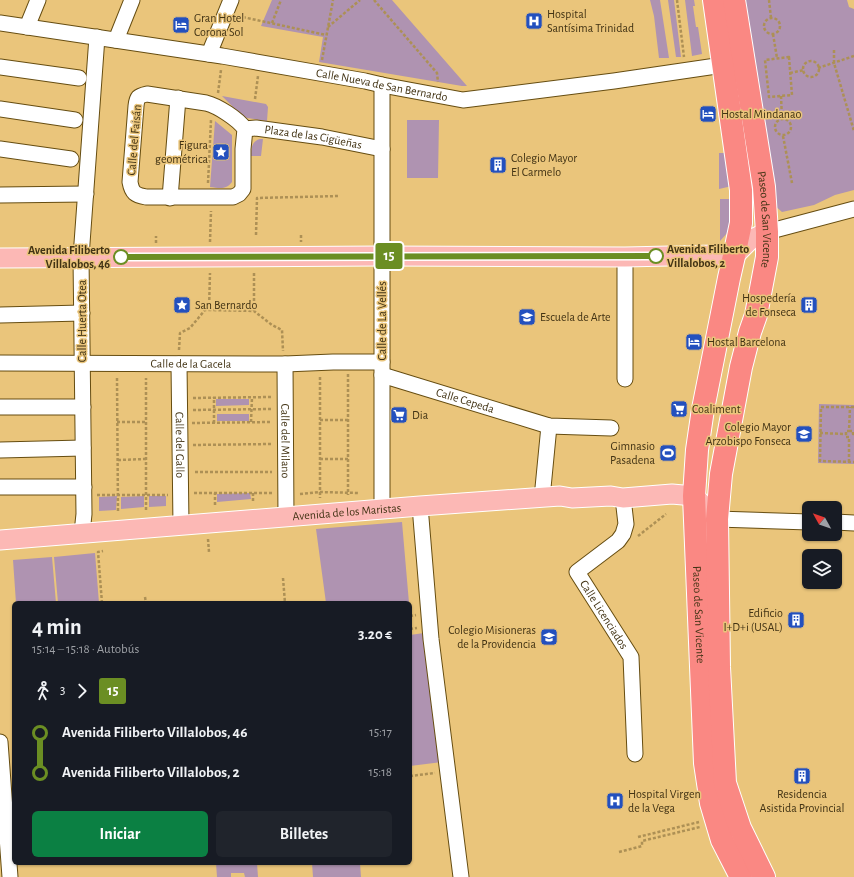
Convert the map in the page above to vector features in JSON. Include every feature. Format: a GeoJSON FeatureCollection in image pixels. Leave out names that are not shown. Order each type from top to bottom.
{"type":"FeatureCollection","features":[{"type":"Feature","properties":{"kind":"highway","name":"Paseo de San Vicente"},"geometry":{"type":"LineString","coordinates":[[714,0],[741,190],[741,223],[701,418],[698,450],[705,763],[711,803],[722,840],[741,877]]}},
{"type":"Feature","properties":{"kind":"highway","name":"Paseo de San Vicente"},"geometry":{"type":"LineString","coordinates":[[734,0],[764,187],[767,257],[756,315],[741,367],[720,474],[717,519],[719,667],[725,783],[740,828],[764,877]]}},
{"type":"Feature","properties":{"kind":"highway","name":"Paseo de San Vicente"},"geometry":{"type":"LineString","coordinates":[[734,256],[741,274],[745,291],[741,367]]}},
{"type":"Feature","properties":{"kind":"main road"},"geometry":{"type":"LineString","coordinates":[[0,258],[734,256],[750,240],[767,232]]}},
{"type":"Feature","properties":{"kind":"main road"},"geometry":{"type":"LineString","coordinates":[[717,519],[700,496],[720,474]]}},
{"type":"Feature","properties":{"kind":"main road","name":"Avenida de los Maristas"},"geometry":{"type":"LineString","coordinates":[[0,540],[560,496],[572,498],[611,496],[623,498],[672,494],[700,496]]}},
{"type":"Feature","properties":{"kind":"street"},"geometry":{"type":"LineString","coordinates":[[27,26],[38,0]]}},
{"type":"Feature","properties":{"kind":"street"},"geometry":{"type":"LineString","coordinates":[[116,40],[132,0]]}},
{"type":"Feature","properties":{"kind":"street"},"geometry":{"type":"LineString","coordinates":[[216,55],[231,0]]}},
{"type":"Feature","properties":{"kind":"street","name":"Calle Nueva de San Bernardo"},"geometry":{"type":"LineString","coordinates":[[0,23],[116,40],[161,41],[216,55],[463,100],[614,81],[723,65]]}},
{"type":"Feature","properties":{"kind":"street","name":"Calle Huerta Otea"},"geometry":{"type":"LineString","coordinates":[[82,533],[84,514],[90,491],[83,448],[81,257],[97,37]]}},
{"type":"Feature","properties":{"kind":"street"},"geometry":{"type":"LineString","coordinates":[[723,65],[730,65],[734,67],[748,94]]}},
{"type":"Feature","properties":{"kind":"street"},"geometry":{"type":"LineString","coordinates":[[0,67],[79,78]]}},
{"type":"Feature","properties":{"kind":"street","name":"Calle de La Vellés"},"geometry":{"type":"LineString","coordinates":[[382,85],[382,510]]}},
{"type":"Feature","properties":{"kind":"street","name":"Calle del Faisán"},"geometry":{"type":"LineString","coordinates":[[170,198],[146,198],[133,192],[131,189],[130,182],[136,100],[139,96],[147,94],[178,98],[214,106]]}},
{"type":"Feature","properties":{"kind":"street"},"geometry":{"type":"LineString","coordinates":[[178,98],[170,198],[233,197],[239,194],[243,189],[243,149],[245,129],[241,124],[214,106]]}},
{"type":"Feature","properties":{"kind":"street"},"geometry":{"type":"LineString","coordinates":[[0,109],[75,120]]}},
{"type":"Feature","properties":{"kind":"street","name":"Plaza de las Cigüeñas"},"geometry":{"type":"LineString","coordinates":[[245,129],[256,128],[322,137],[382,149]]}},
{"type":"Feature","properties":{"kind":"street"},"geometry":{"type":"LineString","coordinates":[[0,149],[71,159]]}},
{"type":"Feature","properties":{"kind":"street"},"geometry":{"type":"LineString","coordinates":[[0,195],[86,194]]}},
{"type":"Feature","properties":{"kind":"street"},"geometry":{"type":"LineString","coordinates":[[767,232],[854,209]]}},
{"type":"Feature","properties":{"kind":"street"},"geometry":{"type":"LineString","coordinates":[[625,257],[625,379]]}},
{"type":"Feature","properties":{"kind":"street"},"geometry":{"type":"LineString","coordinates":[[0,314],[82,313]]}},
{"type":"Feature","properties":{"kind":"street","name":"Calle de la Gacela"},"geometry":{"type":"LineString","coordinates":[[0,363],[82,363],[179,357],[284,358],[333,362],[382,369]]}},
{"type":"Feature","properties":{"kind":"street","name":"Calle del Gallo"},"geometry":{"type":"LineString","coordinates":[[179,357],[181,526]]}},
{"type":"Feature","properties":{"kind":"street","name":"Calle del Milano"},"geometry":{"type":"LineString","coordinates":[[284,358],[286,518]]}},
{"type":"Feature","properties":{"kind":"street","name":"Calle Cepeda"},"geometry":{"type":"LineString","coordinates":[[382,369],[549,426],[611,428]]}},
{"type":"Feature","properties":{"kind":"street"},"geometry":{"type":"LineString","coordinates":[[0,407],[83,407]]}},
{"type":"Feature","properties":{"kind":"street"},"geometry":{"type":"LineString","coordinates":[[542,498],[549,426]]}},
{"type":"Feature","properties":{"kind":"street"},"geometry":{"type":"LineString","coordinates":[[0,450],[83,448]]}},
{"type":"Feature","properties":{"kind":"street"},"geometry":{"type":"LineString","coordinates":[[0,488],[90,491]]}},
{"type":"Feature","properties":{"kind":"street","name":"Calle Licenciados"},"geometry":{"type":"LineString","coordinates":[[623,498],[626,524],[624,534],[618,542],[577,572],[631,657],[635,754]]}},
{"type":"Feature","properties":{"kind":"street"},"geometry":{"type":"LineString","coordinates":[[420,506],[431,639],[461,877]]}},
{"type":"Feature","properties":{"kind":"street"},"geometry":{"type":"LineString","coordinates":[[717,519],[802,522]]}},
{"type":"Feature","properties":{"kind":"street"},"geometry":{"type":"LineString","coordinates":[[842,522],[854,523]]}},
{"type":"Feature","properties":{"kind":"street"},"geometry":{"type":"LineString","coordinates":[[0,742],[10,877]]}},
{"type":"Feature","properties":{"kind":"path"},"geometry":{"type":"LineString","coordinates":[[272,23],[282,0]]}},
{"type":"Feature","properties":{"kind":"path"},"geometry":{"type":"LineString","coordinates":[[322,64],[333,0]]}},
{"type":"Feature","properties":{"kind":"path"},"geometry":{"type":"LineString","coordinates":[[328,27],[360,0]]}},
{"type":"Feature","properties":{"kind":"path"},"geometry":{"type":"LineString","coordinates":[[374,0],[437,74],[438,84]]}},
{"type":"Feature","properties":{"kind":"path"},"geometry":{"type":"LineString","coordinates":[[678,0],[685,62]]}},
{"type":"Feature","properties":{"kind":"path"},"geometry":{"type":"LineString","coordinates":[[768,0],[771,18]]}},
{"type":"Feature","properties":{"kind":"path"},"geometry":{"type":"LineString","coordinates":[[236,16],[326,35]]}},
{"type":"Feature","properties":{"kind":"path"},"geometry":{"type":"LineString","coordinates":[[769,18],[777,19],[779,21],[780,26],[778,31],[773,34],[768,33],[764,27],[765,22],[769,18]]}},
{"type":"Feature","properties":{"kind":"path"},"geometry":{"type":"LineString","coordinates":[[773,34],[777,58]]}},
{"type":"Feature","properties":{"kind":"path"},"geometry":{"type":"LineString","coordinates":[[834,50],[834,63],[852,116],[854,131]]}},
{"type":"Feature","properties":{"kind":"path"},"geometry":{"type":"LineString","coordinates":[[211,236],[211,210],[209,197],[216,55]]}},
{"type":"Feature","properties":{"kind":"path"},"geometry":{"type":"LineString","coordinates":[[818,68],[854,56]]}},
{"type":"Feature","properties":{"kind":"path"},"geometry":{"type":"LineString","coordinates":[[788,57],[792,95],[769,97],[765,60],[777,58],[788,57]]}},
{"type":"Feature","properties":{"kind":"path"},"geometry":{"type":"LineString","coordinates":[[812,61],[815,62],[818,72],[814,76],[808,76],[805,74],[804,70],[803,65],[805,62],[812,61]]}},
{"type":"Feature","properties":{"kind":"path"},"geometry":{"type":"LineString","coordinates":[[254,99],[260,62]]}},
{"type":"Feature","properties":{"kind":"path"},"geometry":{"type":"LineString","coordinates":[[790,72],[804,70]]}},
{"type":"Feature","properties":{"kind":"path"},"geometry":{"type":"LineString","coordinates":[[780,96],[782,119]]}},
{"type":"Feature","properties":{"kind":"path"},"geometry":{"type":"LineString","coordinates":[[782,119],[789,122],[791,126],[788,134],[783,136],[776,132],[775,127],[777,122],[782,119]]}},
{"type":"Feature","properties":{"kind":"path"},"geometry":{"type":"LineString","coordinates":[[783,136],[792,183]]}},
{"type":"Feature","properties":{"kind":"path"},"geometry":{"type":"LineString","coordinates":[[256,235],[257,198],[340,196]]}},
{"type":"Feature","properties":{"kind":"path"},"geometry":{"type":"LineString","coordinates":[[301,235],[301,242]]}},
{"type":"Feature","properties":{"kind":"path"},"geometry":{"type":"LineString","coordinates":[[209,310],[210,273]]}},
{"type":"Feature","properties":{"kind":"path"},"geometry":{"type":"LineString","coordinates":[[254,273],[254,311]]}},
{"type":"Feature","properties":{"kind":"path"},"geometry":{"type":"LineString","coordinates":[[179,357],[180,333],[190,328],[205,310],[209,310],[254,311],[272,325],[282,330],[284,358]]}},
{"type":"Feature","properties":{"kind":"path"},"geometry":{"type":"LineString","coordinates":[[320,374],[320,502]]}},
{"type":"Feature","properties":{"kind":"path"},"geometry":{"type":"LineString","coordinates":[[348,374],[348,499]]}},
{"type":"Feature","properties":{"kind":"path"},"geometry":{"type":"LineString","coordinates":[[117,375],[118,512]]}},
{"type":"Feature","properties":{"kind":"path"},"geometry":{"type":"LineString","coordinates":[[146,375],[146,510]]}},
{"type":"Feature","properties":{"kind":"path"},"geometry":{"type":"LineString","coordinates":[[214,397],[214,423]]}},
{"type":"Feature","properties":{"kind":"path"},"geometry":{"type":"LineString","coordinates":[[251,422],[252,397]]}},
{"type":"Feature","properties":{"kind":"path"},"geometry":{"type":"LineString","coordinates":[[191,398],[274,397]]}},
{"type":"Feature","properties":{"kind":"path"},"geometry":{"type":"LineString","coordinates":[[854,407],[821,407],[820,434],[820,461],[854,462]]}},
{"type":"Feature","properties":{"kind":"path"},"geometry":{"type":"LineString","coordinates":[[820,434],[846,434],[846,431],[849,431],[850,407]]}},
{"type":"Feature","properties":{"kind":"path"},"geometry":{"type":"LineString","coordinates":[[192,410],[275,409]]}},
{"type":"Feature","properties":{"kind":"path"},"geometry":{"type":"LineString","coordinates":[[320,420],[348,420]]}},
{"type":"Feature","properties":{"kind":"path"},"geometry":{"type":"LineString","coordinates":[[117,422],[146,422]]}},
{"type":"Feature","properties":{"kind":"path"},"geometry":{"type":"LineString","coordinates":[[192,423],[275,422]]}},
{"type":"Feature","properties":{"kind":"path"},"geometry":{"type":"LineString","coordinates":[[849,431],[852,431],[853,434],[852,437],[849,437]]}},
{"type":"Feature","properties":{"kind":"path"},"geometry":{"type":"LineString","coordinates":[[846,434],[846,437],[849,437],[849,462]]}},
{"type":"Feature","properties":{"kind":"path"},"geometry":{"type":"LineString","coordinates":[[192,445],[275,444]]}},
{"type":"Feature","properties":{"kind":"path"},"geometry":{"type":"LineString","coordinates":[[320,459],[348,459]]}},
{"type":"Feature","properties":{"kind":"path"},"geometry":{"type":"LineString","coordinates":[[118,460],[146,460]]}},
{"type":"Feature","properties":{"kind":"path"},"geometry":{"type":"LineString","coordinates":[[192,472],[275,472]]}},
{"type":"Feature","properties":{"kind":"path"},"geometry":{"type":"LineString","coordinates":[[90,491],[118,495],[170,495]]}},
{"type":"Feature","properties":{"kind":"path"},"geometry":{"type":"LineString","coordinates":[[192,493],[276,492]]}},
{"type":"Feature","properties":{"kind":"path"},"geometry":{"type":"LineString","coordinates":[[298,494],[320,492],[362,494]]}},
{"type":"Feature","properties":{"kind":"path"},"geometry":{"type":"LineString","coordinates":[[215,493],[215,505]]}},
{"type":"Feature","properties":{"kind":"path"},"geometry":{"type":"LineString","coordinates":[[252,493],[253,502]]}},
{"type":"Feature","properties":{"kind":"path"},"geometry":{"type":"LineString","coordinates":[[635,538],[666,514]]}},
{"type":"Feature","properties":{"kind":"path"},"geometry":{"type":"LineString","coordinates":[[208,537],[209,552]]}},
{"type":"Feature","properties":{"kind":"path"},"geometry":{"type":"LineString","coordinates":[[102,601],[98,552],[103,551]]}},
{"type":"Feature","properties":{"kind":"path"},"geometry":{"type":"LineString","coordinates":[[283,578],[285,601]]}},
{"type":"Feature","properties":{"kind":"path"},"geometry":{"type":"LineString","coordinates":[[412,776],[448,772]]}},
{"type":"Feature","properties":{"kind":"path"},"geometry":{"type":"LineString","coordinates":[[638,838],[696,822]]}},
{"type":"Feature","properties":{"kind":"path"},"geometry":{"type":"LineString","coordinates":[[619,852],[640,847],[642,846],[642,841],[695,828]]}},
{"type":"Feature","properties":{"kind":"shaded area"},"geometry":{"type":"Polygon","coordinates":[[[272,0],[392,0],[467,86],[319,62],[323,37],[261,26],[272,0]]]}},
{"type":"Feature","properties":{"kind":"shaded area"},"geometry":{"type":"Polygon","coordinates":[[[650,0],[660,0],[669,58],[659,58],[654,16],[650,0]]]}},
{"type":"Feature","properties":{"kind":"shaded area"},"geometry":{"type":"Polygon","coordinates":[[[668,0],[674,0],[681,57],[676,57],[668,0]]]}},
{"type":"Feature","properties":{"kind":"shaded area"},"geometry":{"type":"Polygon","coordinates":[[[685,0],[694,0],[695,6],[693,6],[696,27],[698,27],[702,54],[692,56],[685,0]]]}},
{"type":"Feature","properties":{"kind":"shaded area"},"geometry":{"type":"Polygon","coordinates":[[[741,0],[847,0],[849,7],[854,9],[854,190],[835,195],[814,205],[782,212],[774,205],[741,0]]]}},
{"type":"Feature","properties":{"kind":"shaded area"},"geometry":{"type":"Polygon","coordinates":[[[222,96],[266,104],[268,107],[267,121],[247,118],[240,114],[222,96]]]}},
{"type":"Feature","properties":{"kind":"shaded area"},"geometry":{"type":"Polygon","coordinates":[[[407,120],[439,120],[438,178],[407,178],[407,120]]]}},
{"type":"Feature","properties":{"kind":"shaded area"},"geometry":{"type":"Polygon","coordinates":[[[215,121],[232,135],[232,182],[230,185],[222,188],[210,187],[215,121]]]}},
{"type":"Feature","properties":{"kind":"shaded area"},"geometry":{"type":"Polygon","coordinates":[[[263,139],[261,156],[251,156],[252,145],[255,141],[263,139]]]}},
{"type":"Feature","properties":{"kind":"shaded area"},"geometry":{"type":"Polygon","coordinates":[[[719,153],[727,153],[732,186],[719,189],[719,153]]]}},
{"type":"Feature","properties":{"kind":"shaded area"},"geometry":{"type":"Polygon","coordinates":[[[720,199],[734,199],[729,231],[720,241],[720,199]]]}},
{"type":"Feature","properties":{"kind":"shaded area"},"geometry":{"type":"Polygon","coordinates":[[[216,399],[249,399],[249,405],[216,406],[216,399]]]}},
{"type":"Feature","properties":{"kind":"shaded area"},"geometry":{"type":"Polygon","coordinates":[[[819,404],[854,405],[854,464],[818,463],[819,404]]]}},
{"type":"Feature","properties":{"kind":"shaded area"},"geometry":{"type":"Polygon","coordinates":[[[217,414],[249,414],[249,421],[217,421],[217,414]]]}},
{"type":"Feature","properties":{"kind":"shaded area"},"geometry":{"type":"Polygon","coordinates":[[[250,493],[251,499],[217,502],[217,494],[250,493]]]}},
{"type":"Feature","properties":{"kind":"shaded area"},"geometry":{"type":"Polygon","coordinates":[[[117,496],[116,510],[99,511],[99,497],[117,496]]]}},
{"type":"Feature","properties":{"kind":"shaded area"},"geometry":{"type":"Polygon","coordinates":[[[144,496],[144,507],[121,509],[121,497],[144,496]]]}},
{"type":"Feature","properties":{"kind":"shaded area"},"geometry":{"type":"Polygon","coordinates":[[[149,496],[166,496],[166,506],[149,507],[149,496]]]}},
{"type":"Feature","properties":{"kind":"shaded area"},"geometry":{"type":"Polygon","coordinates":[[[402,522],[409,601],[326,601],[316,529],[402,522]]]}},
{"type":"Feature","properties":{"kind":"shaded area"},"geometry":{"type":"Polygon","coordinates":[[[95,553],[99,601],[58,601],[54,557],[95,553]]]}},
{"type":"Feature","properties":{"kind":"shaded area"},"geometry":{"type":"Polygon","coordinates":[[[52,557],[56,601],[16,601],[13,560],[52,557]]]}},
{"type":"Feature","properties":{"kind":"shaded area"},"geometry":{"type":"Polygon","coordinates":[[[424,633],[442,762],[412,766],[412,635],[424,633]]]}},
{"type":"Feature","properties":{"kind":"shaded area"},"geometry":{"type":"Polygon","coordinates":[[[216,865],[257,865],[258,877],[245,877],[244,873],[231,873],[231,877],[217,877],[216,865]]]}},
{"type":"Feature","properties":{"kind":"shaded area"},"geometry":{"type":"Polygon","coordinates":[[[312,865],[360,865],[361,877],[313,877],[312,865]]]}},
{"type":"Feature","properties":{"kind":"bus line","name":"15"},"geometry":{"type":"LineString","coordinates":[[121,257],[656,256]]}},
{"type":"Feature","properties":{"kind":"place","name":"Hospital Santísima Trinidad"},"geometry":{"type":"Point","coordinates":[534,21]}},
{"type":"Feature","properties":{"kind":"place","name":"Gran Hotel Corona Sol"},"geometry":{"type":"Point","coordinates":[181,25]}},
{"type":"Feature","properties":{"kind":"place","name":"Hostal Mindanao"},"geometry":{"type":"Point","coordinates":[708,114]}},
{"type":"Feature","properties":{"kind":"place","name":"Figura geométrica"},"geometry":{"type":"Point","coordinates":[221,152]}},
{"type":"Feature","properties":{"kind":"place","name":"Colegio Mayor El Carmelo"},"geometry":{"type":"Point","coordinates":[498,165]}},
{"type":"Feature","properties":{"kind":"place","name":"Avenida Filiberto Villalobos, 2"},"geometry":{"type":"Point","coordinates":[656,256]}},
{"type":"Feature","properties":{"kind":"place","name":"Avenida Filiberto Villalobos, 46"},"geometry":{"type":"Point","coordinates":[121,257]}},
{"type":"Feature","properties":{"kind":"place","name":"San Bernardo"},"geometry":{"type":"Point","coordinates":[182,305]}},
{"type":"Feature","properties":{"kind":"place","name":"Hospedería de Fonseca"},"geometry":{"type":"Point","coordinates":[809,305]}},
{"type":"Feature","properties":{"kind":"place","name":"Escuela de Arte"},"geometry":{"type":"Point","coordinates":[527,317]}},
{"type":"Feature","properties":{"kind":"place","name":"Hostal Barcelona"},"geometry":{"type":"Point","coordinates":[694,342]}},
{"type":"Feature","properties":{"kind":"place","name":"Coaliment"},"geometry":{"type":"Point","coordinates":[679,409]}},
{"type":"Feature","properties":{"kind":"place","name":"Dia"},"geometry":{"type":"Point","coordinates":[399,415]}},
{"type":"Feature","properties":{"kind":"place","name":"Colegio Mayor Arzobispo Fonseca"},"geometry":{"type":"Point","coordinates":[804,434]}},
{"type":"Feature","properties":{"kind":"place","name":"Gimnasio Pasadena"},"geometry":{"type":"Point","coordinates":[668,453]}},
{"type":"Feature","properties":{"kind":"place","name":"Edificio I+D+i (USAL)"},"geometry":{"type":"Point","coordinates":[796,620]}},
{"type":"Feature","properties":{"kind":"place","name":"Colegio Misioneras de la Providencia"},"geometry":{"type":"Point","coordinates":[549,637]}},
{"type":"Feature","properties":{"kind":"place","name":"Residencia Asistida Provincial"},"geometry":{"type":"Point","coordinates":[802,776]}},
{"type":"Feature","properties":{"kind":"place","name":"Hospital Virgen de la Vega"},"geometry":{"type":"Point","coordinates":[615,801]}}]}
